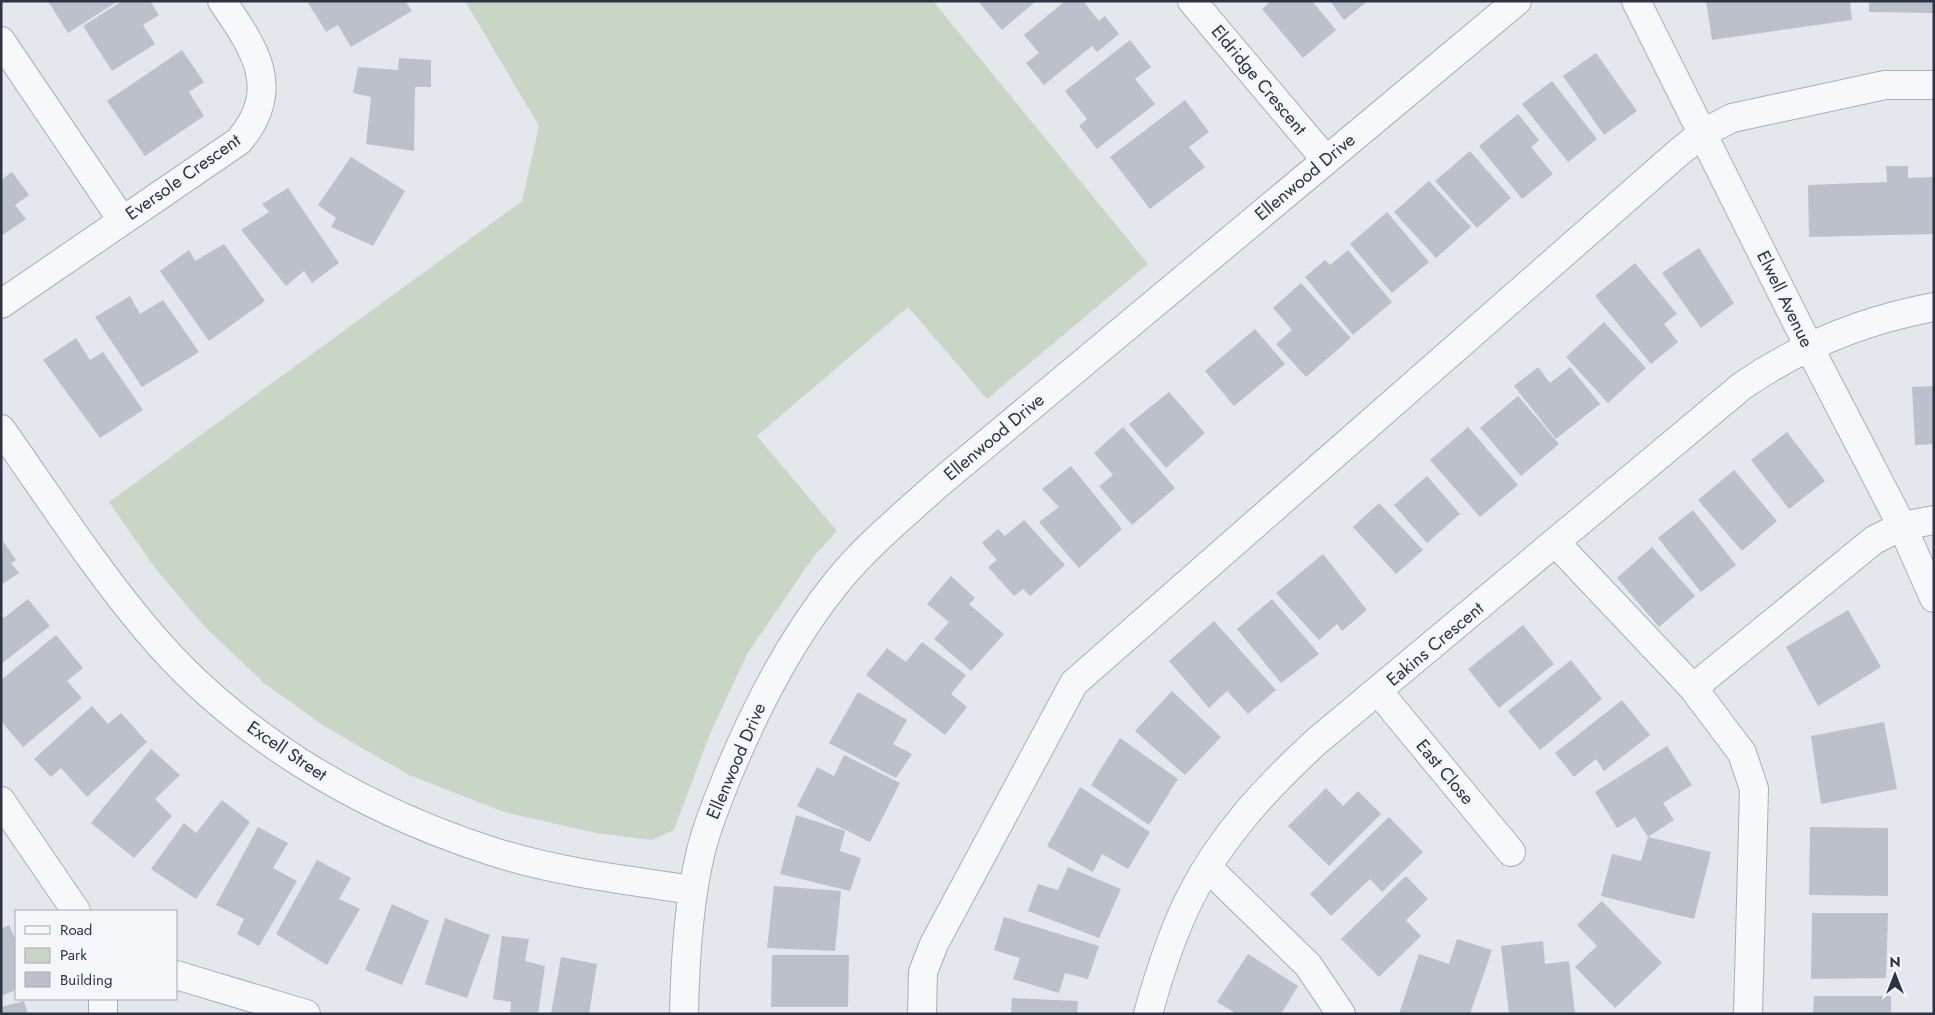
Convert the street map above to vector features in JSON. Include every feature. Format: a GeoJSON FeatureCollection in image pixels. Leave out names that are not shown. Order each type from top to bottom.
{"type":"FeatureCollection","features":[{"type":"Feature","properties":{"kind":"street","name":"Eversole Crescent"},"geometry":{"type":"LineString","coordinates":[[1,304],[239,141],[251,127],[262,94],[261,76],[250,42],[222,1]]}},
{"type":"Feature","properties":{"kind":"street","name":"Eldridge Crescent"},"geometry":{"type":"LineString","coordinates":[[1192,1],[1326,160]]}},
{"type":"Feature","properties":{"kind":"street","name":"Ellenwood Drive"},"geometry":{"type":"LineString","coordinates":[[684,1014],[686,964],[693,890],[709,823],[742,740],[770,684],[837,582],[871,545],[938,485],[1518,1]]}},
{"type":"Feature","properties":{"kind":"street","name":"Elwell Avenue"},"geometry":{"type":"LineString","coordinates":[[1636,1],[1809,347],[1902,526],[1934,598]]}},
{"type":"Feature","properties":{"kind":"street"},"geometry":{"type":"LineString","coordinates":[[1,41],[122,220]]}},
{"type":"Feature","properties":{"kind":"street"},"geometry":{"type":"LineString","coordinates":[[922,1014],[923,972],[934,944],[1074,683],[1670,160],[1704,134],[1732,118],[1817,99],[1885,85],[1934,85]]}},
{"type":"Feature","properties":{"kind":"street","name":"Eakins Crescent"},"geometry":{"type":"LineString","coordinates":[[1148,1014],[1158,978],[1191,896],[1234,829],[1286,769],[1742,386],[1772,365],[1856,327],[1934,307]]}},
{"type":"Feature","properties":{"kind":"street","name":"Excell Street"},"geometry":{"type":"LineString","coordinates":[[1,429],[104,575],[148,632],[214,697],[282,752],[354,794],[430,828],[488,850],[544,865],[693,890]]}},
{"type":"Feature","properties":{"kind":"street"},"geometry":{"type":"LineString","coordinates":[[1693,688],[1874,540],[1902,526],[1934,520]]}},
{"type":"Feature","properties":{"kind":"street"},"geometry":{"type":"LineString","coordinates":[[1556,543],[1693,688],[1742,753],[1754,789],[1748,1014]]}},
{"type":"Feature","properties":{"kind":"street","name":"East Close"},"geometry":{"type":"LineString","coordinates":[[1378,691],[1511,852]]}},
{"type":"Feature","properties":{"kind":"street"},"geometry":{"type":"LineString","coordinates":[[1,801],[75,910]]}},
{"type":"Feature","properties":{"kind":"street"},"geometry":{"type":"LineString","coordinates":[[1208,868],[1308,965],[1341,1014]]}},
{"type":"Feature","properties":{"kind":"street"},"geometry":{"type":"LineString","coordinates":[[178,977],[306,1014]]}},
{"type":"Feature","properties":{"kind":"street"},"geometry":{"type":"LineString","coordinates":[[103,1014],[104,1000]]}},
{"type":"Feature","properties":{"kind":"green space"},"geometry":{"type":"Polygon","coordinates":[[[465,1],[933,1],[1148,264],[987,399],[908,307],[757,436],[837,531],[814,556],[747,654],[710,734],[674,830],[652,840],[596,833],[504,812],[409,775],[324,726],[264,683],[205,627],[155,568],[109,502],[522,201],[539,126],[465,1]]]}},
{"type":"Feature","properties":{"kind":"building"},"geometry":{"type":"Polygon","coordinates":[[[48,1],[118,1],[68,33],[48,1]]]}},
{"type":"Feature","properties":{"kind":"building"},"geometry":{"type":"Polygon","coordinates":[[[122,1],[150,1],[159,15],[143,25],[155,44],[112,71],[83,26],[122,1]]]}},
{"type":"Feature","properties":{"kind":"building"},"geometry":{"type":"Polygon","coordinates":[[[307,1],[405,1],[412,11],[351,47],[338,25],[326,32],[307,1]]]}},
{"type":"Feature","properties":{"kind":"building"},"geometry":{"type":"Polygon","coordinates":[[[978,1],[1036,1],[1002,30],[978,1]]]}},
{"type":"Feature","properties":{"kind":"building"},"geometry":{"type":"Polygon","coordinates":[[[1065,1],[1083,1],[1099,21],[1105,16],[1119,34],[1097,52],[1092,46],[1044,85],[1026,63],[1039,53],[1024,35],[1065,1]]]}},
{"type":"Feature","properties":{"kind":"building"},"geometry":{"type":"Polygon","coordinates":[[[1271,1],[1312,1],[1336,30],[1303,58],[1262,9],[1271,1]]]}},
{"type":"Feature","properties":{"kind":"building"},"geometry":{"type":"Polygon","coordinates":[[[1330,1],[1368,1],[1344,20],[1330,1]]]}},
{"type":"Feature","properties":{"kind":"building"},"geometry":{"type":"Polygon","coordinates":[[[1706,1],[1850,1],[1852,20],[1712,40],[1706,1]]]}},
{"type":"Feature","properties":{"kind":"building"},"geometry":{"type":"Polygon","coordinates":[[[1869,1],[1934,1],[1934,13],[1869,12],[1869,1]]]}},
{"type":"Feature","properties":{"kind":"building"},"geometry":{"type":"Polygon","coordinates":[[[1130,40],[1151,67],[1135,79],[1155,104],[1097,149],[1079,126],[1087,119],[1065,91],[1130,40]]]}},
{"type":"Feature","properties":{"kind":"building"},"geometry":{"type":"Polygon","coordinates":[[[182,50],[204,82],[189,92],[204,116],[145,156],[107,101],[182,50]]]}},
{"type":"Feature","properties":{"kind":"building"},"geometry":{"type":"Polygon","coordinates":[[[1596,53],[1637,111],[1604,135],[1563,76],[1596,53]]]}},
{"type":"Feature","properties":{"kind":"building"},"geometry":{"type":"Polygon","coordinates":[[[399,58],[431,60],[431,87],[415,87],[414,151],[366,144],[371,97],[353,93],[358,67],[398,70],[399,58]]]}},
{"type":"Feature","properties":{"kind":"building"},"geometry":{"type":"Polygon","coordinates":[[[1552,81],[1597,139],[1568,162],[1522,104],[1552,81]]]}},
{"type":"Feature","properties":{"kind":"building"},"geometry":{"type":"Polygon","coordinates":[[[1185,100],[1209,132],[1189,147],[1205,167],[1150,209],[1110,157],[1185,100]]]}},
{"type":"Feature","properties":{"kind":"building"},"geometry":{"type":"Polygon","coordinates":[[[1518,114],[1539,140],[1531,147],[1553,174],[1522,199],[1479,146],[1518,114]]]}},
{"type":"Feature","properties":{"kind":"building"},"geometry":{"type":"Polygon","coordinates":[[[1470,151],[1511,198],[1477,228],[1435,181],[1470,151]]]}},
{"type":"Feature","properties":{"kind":"building"},"geometry":{"type":"Polygon","coordinates":[[[351,157],[405,191],[373,246],[331,227],[336,218],[318,205],[351,157]]]}},
{"type":"Feature","properties":{"kind":"building"},"geometry":{"type":"Polygon","coordinates":[[[1886,166],[1908,166],[1908,178],[1934,177],[1934,234],[1809,237],[1808,185],[1887,182],[1886,166]]]}},
{"type":"Feature","properties":{"kind":"building"},"geometry":{"type":"Polygon","coordinates":[[[12,172],[29,195],[15,205],[26,219],[1,236],[1,180],[12,172]]]}},
{"type":"Feature","properties":{"kind":"building"},"geometry":{"type":"Polygon","coordinates":[[[1429,181],[1471,227],[1436,258],[1394,212],[1429,181]]]}},
{"type":"Feature","properties":{"kind":"building"},"geometry":{"type":"Polygon","coordinates":[[[288,188],[339,263],[312,283],[304,271],[286,286],[241,230],[269,212],[262,204],[288,188]]]}},
{"type":"Feature","properties":{"kind":"building"},"geometry":{"type":"Polygon","coordinates":[[[1387,212],[1429,262],[1392,293],[1350,244],[1387,212]]]}},
{"type":"Feature","properties":{"kind":"building"},"geometry":{"type":"Polygon","coordinates":[[[224,244],[265,301],[209,341],[160,271],[189,250],[195,261],[224,244]]]}},
{"type":"Feature","properties":{"kind":"building"},"geometry":{"type":"Polygon","coordinates":[[[1699,248],[1734,303],[1701,328],[1662,273],[1699,248]]]}},
{"type":"Feature","properties":{"kind":"building"},"geometry":{"type":"Polygon","coordinates":[[[1348,250],[1392,302],[1353,335],[1305,277],[1325,260],[1330,265],[1348,250]]]}},
{"type":"Feature","properties":{"kind":"building"},"geometry":{"type":"Polygon","coordinates":[[[1635,263],[1677,314],[1664,324],[1678,342],[1651,364],[1595,296],[1635,263]]]}},
{"type":"Feature","properties":{"kind":"building"},"geometry":{"type":"Polygon","coordinates":[[[1301,283],[1351,338],[1306,377],[1276,344],[1292,330],[1273,308],[1301,283]]]}},
{"type":"Feature","properties":{"kind":"building"},"geometry":{"type":"Polygon","coordinates":[[[130,296],[140,314],[163,300],[199,352],[142,387],[95,317],[130,296]]]}},
{"type":"Feature","properties":{"kind":"building"},"geometry":{"type":"Polygon","coordinates":[[[1604,322],[1646,368],[1608,403],[1566,357],[1604,322]]]}},
{"type":"Feature","properties":{"kind":"building"},"geometry":{"type":"Polygon","coordinates":[[[1255,329],[1285,364],[1234,406],[1205,371],[1255,329]]]}},
{"type":"Feature","properties":{"kind":"building"},"geometry":{"type":"Polygon","coordinates":[[[76,338],[90,360],[103,352],[143,410],[100,438],[43,360],[76,338]]]}},
{"type":"Feature","properties":{"kind":"building"},"geometry":{"type":"Polygon","coordinates":[[[1538,367],[1550,383],[1570,367],[1600,404],[1556,439],[1514,386],[1538,367]]]}},
{"type":"Feature","properties":{"kind":"building"},"geometry":{"type":"Polygon","coordinates":[[[1934,386],[1934,444],[1915,445],[1912,387],[1934,386]]]}},
{"type":"Feature","properties":{"kind":"building"},"geometry":{"type":"Polygon","coordinates":[[[1169,392],[1205,433],[1166,468],[1129,424],[1169,392]]]}},
{"type":"Feature","properties":{"kind":"building"},"geometry":{"type":"Polygon","coordinates":[[[1518,396],[1559,444],[1521,476],[1480,428],[1518,396]]]}},
{"type":"Feature","properties":{"kind":"building"},"geometry":{"type":"Polygon","coordinates":[[[1123,427],[1175,488],[1132,525],[1099,486],[1113,475],[1094,453],[1123,427]]]}},
{"type":"Feature","properties":{"kind":"building"},"geometry":{"type":"Polygon","coordinates":[[[1468,427],[1518,485],[1480,517],[1430,460],[1468,427]]]}},
{"type":"Feature","properties":{"kind":"building"},"geometry":{"type":"Polygon","coordinates":[[[1787,432],[1825,481],[1789,509],[1751,460],[1787,432]]]}},
{"type":"Feature","properties":{"kind":"building"},"geometry":{"type":"Polygon","coordinates":[[[1071,466],[1122,529],[1079,568],[1039,522],[1059,507],[1042,489],[1071,466]]]}},
{"type":"Feature","properties":{"kind":"building"},"geometry":{"type":"Polygon","coordinates":[[[1734,470],[1777,521],[1742,551],[1698,500],[1734,470]]]}},
{"type":"Feature","properties":{"kind":"building"},"geometry":{"type":"Polygon","coordinates":[[[1427,476],[1460,514],[1427,543],[1394,505],[1427,476]]]}},
{"type":"Feature","properties":{"kind":"building"},"geometry":{"type":"Polygon","coordinates":[[[1379,503],[1423,550],[1396,574],[1353,527],[1379,503]]]}},
{"type":"Feature","properties":{"kind":"building"},"geometry":{"type":"Polygon","coordinates":[[[1693,510],[1736,565],[1701,592],[1658,538],[1693,510]]]}},
{"type":"Feature","properties":{"kind":"building"},"geometry":{"type":"Polygon","coordinates":[[[1024,520],[1065,565],[1030,596],[1023,589],[1014,596],[988,567],[997,560],[982,543],[998,529],[1005,536],[1024,520]]]}},
{"type":"Feature","properties":{"kind":"building"},"geometry":{"type":"Polygon","coordinates":[[[3,541],[16,560],[11,563],[19,573],[1,585],[3,541]]]}},
{"type":"Feature","properties":{"kind":"building"},"geometry":{"type":"Polygon","coordinates":[[[1652,547],[1695,596],[1659,627],[1617,578],[1652,547]]]}},
{"type":"Feature","properties":{"kind":"building"},"geometry":{"type":"Polygon","coordinates":[[[1323,554],[1367,610],[1342,631],[1337,624],[1319,640],[1276,593],[1323,554]]]}},
{"type":"Feature","properties":{"kind":"building"},"geometry":{"type":"Polygon","coordinates":[[[951,576],[975,598],[969,604],[1004,634],[971,671],[934,639],[949,622],[927,604],[951,576]]]}},
{"type":"Feature","properties":{"kind":"building"},"geometry":{"type":"Polygon","coordinates":[[[28,599],[50,626],[1,664],[1,615],[4,618],[28,599]]]}},
{"type":"Feature","properties":{"kind":"building"},"geometry":{"type":"Polygon","coordinates":[[[1272,599],[1319,654],[1281,683],[1237,629],[1272,599]]]}},
{"type":"Feature","properties":{"kind":"building"},"geometry":{"type":"Polygon","coordinates":[[[1848,610],[1881,667],[1818,706],[1786,647],[1848,610]]]}},
{"type":"Feature","properties":{"kind":"building"},"geometry":{"type":"Polygon","coordinates":[[[1214,621],[1276,690],[1248,714],[1227,691],[1209,708],[1169,661],[1214,621]]]}},
{"type":"Feature","properties":{"kind":"building"},"geometry":{"type":"Polygon","coordinates":[[[1523,625],[1554,664],[1499,708],[1468,669],[1523,625]]]}},
{"type":"Feature","properties":{"kind":"building"},"geometry":{"type":"Polygon","coordinates":[[[56,635],[83,668],[67,681],[82,698],[23,747],[1,721],[1,680],[56,635]]]}},
{"type":"Feature","properties":{"kind":"building"},"geometry":{"type":"Polygon","coordinates":[[[922,642],[966,675],[951,694],[967,707],[945,735],[866,675],[887,648],[906,662],[922,642]]]}},
{"type":"Feature","properties":{"kind":"building"},"geometry":{"type":"Polygon","coordinates":[[[1571,660],[1602,699],[1540,750],[1508,711],[1571,660]]]}},
{"type":"Feature","properties":{"kind":"building"},"geometry":{"type":"Polygon","coordinates":[[[1172,691],[1221,737],[1185,775],[1135,731],[1172,691]]]}},
{"type":"Feature","properties":{"kind":"building"},"geometry":{"type":"Polygon","coordinates":[[[858,692],[907,720],[893,744],[912,754],[896,778],[829,743],[858,692]]]}},
{"type":"Feature","properties":{"kind":"building"},"geometry":{"type":"Polygon","coordinates":[[[1622,700],[1650,735],[1604,771],[1596,759],[1574,777],[1555,753],[1622,700]]]}},
{"type":"Feature","properties":{"kind":"building"},"geometry":{"type":"Polygon","coordinates":[[[92,706],[108,724],[121,713],[147,742],[87,797],[61,768],[51,777],[34,759],[92,706]]]}},
{"type":"Feature","properties":{"kind":"building"},"geometry":{"type":"Polygon","coordinates":[[[1884,722],[1897,789],[1821,804],[1811,736],[1884,722]]]}},
{"type":"Feature","properties":{"kind":"building"},"geometry":{"type":"Polygon","coordinates":[[[1120,738],[1178,779],[1149,825],[1091,785],[1120,738]]]}},
{"type":"Feature","properties":{"kind":"building"},"geometry":{"type":"Polygon","coordinates":[[[1667,746],[1692,785],[1663,803],[1674,820],[1648,837],[1635,817],[1617,828],[1595,792],[1667,746]]]}},
{"type":"Feature","properties":{"kind":"building"},"geometry":{"type":"Polygon","coordinates":[[[151,749],[180,775],[155,799],[172,816],[134,858],[91,823],[151,749]]]}},
{"type":"Feature","properties":{"kind":"building"},"geometry":{"type":"Polygon","coordinates":[[[844,755],[900,783],[870,842],[797,806],[817,767],[834,776],[844,755]]]}},
{"type":"Feature","properties":{"kind":"building"},"geometry":{"type":"Polygon","coordinates":[[[1080,787],[1150,832],[1128,869],[1102,854],[1093,872],[1047,846],[1080,787]]]}},
{"type":"Feature","properties":{"kind":"building"},"geometry":{"type":"Polygon","coordinates":[[[1326,788],[1343,806],[1358,791],[1381,814],[1329,866],[1288,826],[1326,788]]]}},
{"type":"Feature","properties":{"kind":"building"},"geometry":{"type":"Polygon","coordinates":[[[222,800],[250,822],[196,899],[151,869],[184,823],[196,833],[222,800]]]}},
{"type":"Feature","properties":{"kind":"building"},"geometry":{"type":"Polygon","coordinates":[[[796,815],[845,831],[840,851],[861,858],[850,891],[780,874],[796,815]]]}},
{"type":"Feature","properties":{"kind":"building"},"geometry":{"type":"Polygon","coordinates":[[[1389,817],[1423,852],[1382,892],[1370,879],[1331,916],[1310,894],[1389,817]]]}},
{"type":"Feature","properties":{"kind":"building"},"geometry":{"type":"Polygon","coordinates":[[[258,827],[288,843],[273,868],[297,881],[259,946],[237,934],[244,919],[216,905],[258,827]]]}},
{"type":"Feature","properties":{"kind":"building"},"geometry":{"type":"Polygon","coordinates":[[[1810,827],[1888,828],[1888,896],[1809,895],[1810,827]]]}},
{"type":"Feature","properties":{"kind":"building"},"geometry":{"type":"Polygon","coordinates":[[[1648,837],[1711,852],[1694,919],[1601,896],[1612,854],[1641,861],[1648,837]]]}},
{"type":"Feature","properties":{"kind":"building"},"geometry":{"type":"Polygon","coordinates":[[[317,860],[351,878],[339,899],[360,909],[327,965],[276,934],[317,860]]]}},
{"type":"Feature","properties":{"kind":"building"},"geometry":{"type":"Polygon","coordinates":[[[1068,867],[1121,889],[1099,938],[1028,911],[1038,884],[1058,890],[1068,867]]]}},
{"type":"Feature","properties":{"kind":"building"},"geometry":{"type":"Polygon","coordinates":[[[1406,876],[1428,899],[1406,920],[1421,936],[1379,977],[1341,939],[1406,876]]]}},
{"type":"Feature","properties":{"kind":"building"},"geometry":{"type":"Polygon","coordinates":[[[774,886],[841,891],[835,951],[767,948],[774,886]]]}},
{"type":"Feature","properties":{"kind":"building"},"geometry":{"type":"Polygon","coordinates":[[[1602,901],[1662,963],[1615,1008],[1575,967],[1597,946],[1577,925],[1602,901]]]}},
{"type":"Feature","properties":{"kind":"building"},"geometry":{"type":"Polygon","coordinates":[[[392,904],[429,921],[402,985],[365,970],[392,904]]]}},
{"type":"Feature","properties":{"kind":"building"},"geometry":{"type":"Polygon","coordinates":[[[1812,913],[1888,913],[1886,978],[1811,979],[1812,913]]]}},
{"type":"Feature","properties":{"kind":"building"},"geometry":{"type":"Polygon","coordinates":[[[1004,917],[1099,946],[1088,979],[1065,973],[1059,993],[1013,979],[1020,958],[994,950],[1004,917]]]}},
{"type":"Feature","properties":{"kind":"building"},"geometry":{"type":"Polygon","coordinates":[[[445,918],[490,935],[467,998],[425,984],[445,918]]]}},
{"type":"Feature","properties":{"kind":"building"},"geometry":{"type":"Polygon","coordinates":[[[9,925],[15,939],[15,990],[1,996],[1,929],[9,925]]]}},
{"type":"Feature","properties":{"kind":"building"},"geometry":{"type":"Polygon","coordinates":[[[502,936],[529,939],[525,961],[545,966],[538,1014],[510,1014],[511,1002],[493,999],[502,936]]]}},
{"type":"Feature","properties":{"kind":"building"},"geometry":{"type":"Polygon","coordinates":[[[1457,939],[1492,950],[1470,1014],[1399,1014],[1419,954],[1449,964],[1457,939]]]}},
{"type":"Feature","properties":{"kind":"building"},"geometry":{"type":"Polygon","coordinates":[[[1543,941],[1545,964],[1569,961],[1575,1014],[1509,1014],[1501,946],[1543,941]]]}},
{"type":"Feature","properties":{"kind":"building"},"geometry":{"type":"Polygon","coordinates":[[[1248,954],[1298,986],[1281,1014],[1237,1014],[1217,1002],[1248,954]]]}},
{"type":"Feature","properties":{"kind":"building"},"geometry":{"type":"Polygon","coordinates":[[[772,955],[849,955],[848,1007],[771,1007],[772,955]]]}},
{"type":"Feature","properties":{"kind":"building"},"geometry":{"type":"Polygon","coordinates":[[[561,957],[597,964],[589,1014],[551,1014],[561,957]]]}},
{"type":"Feature","properties":{"kind":"building"},"geometry":{"type":"Polygon","coordinates":[[[1814,996],[1891,996],[1891,1014],[1813,1014],[1814,996]]]}},
{"type":"Feature","properties":{"kind":"building"},"geometry":{"type":"Polygon","coordinates":[[[1012,998],[1078,1001],[1077,1014],[1011,1014],[1012,998]]]}},
{"type":"Feature","properties":{"kind":"building"},"geometry":{"type":"Polygon","coordinates":[[[24,1001],[28,1014],[1,1014],[1,1007],[24,1001]]]}}]}
